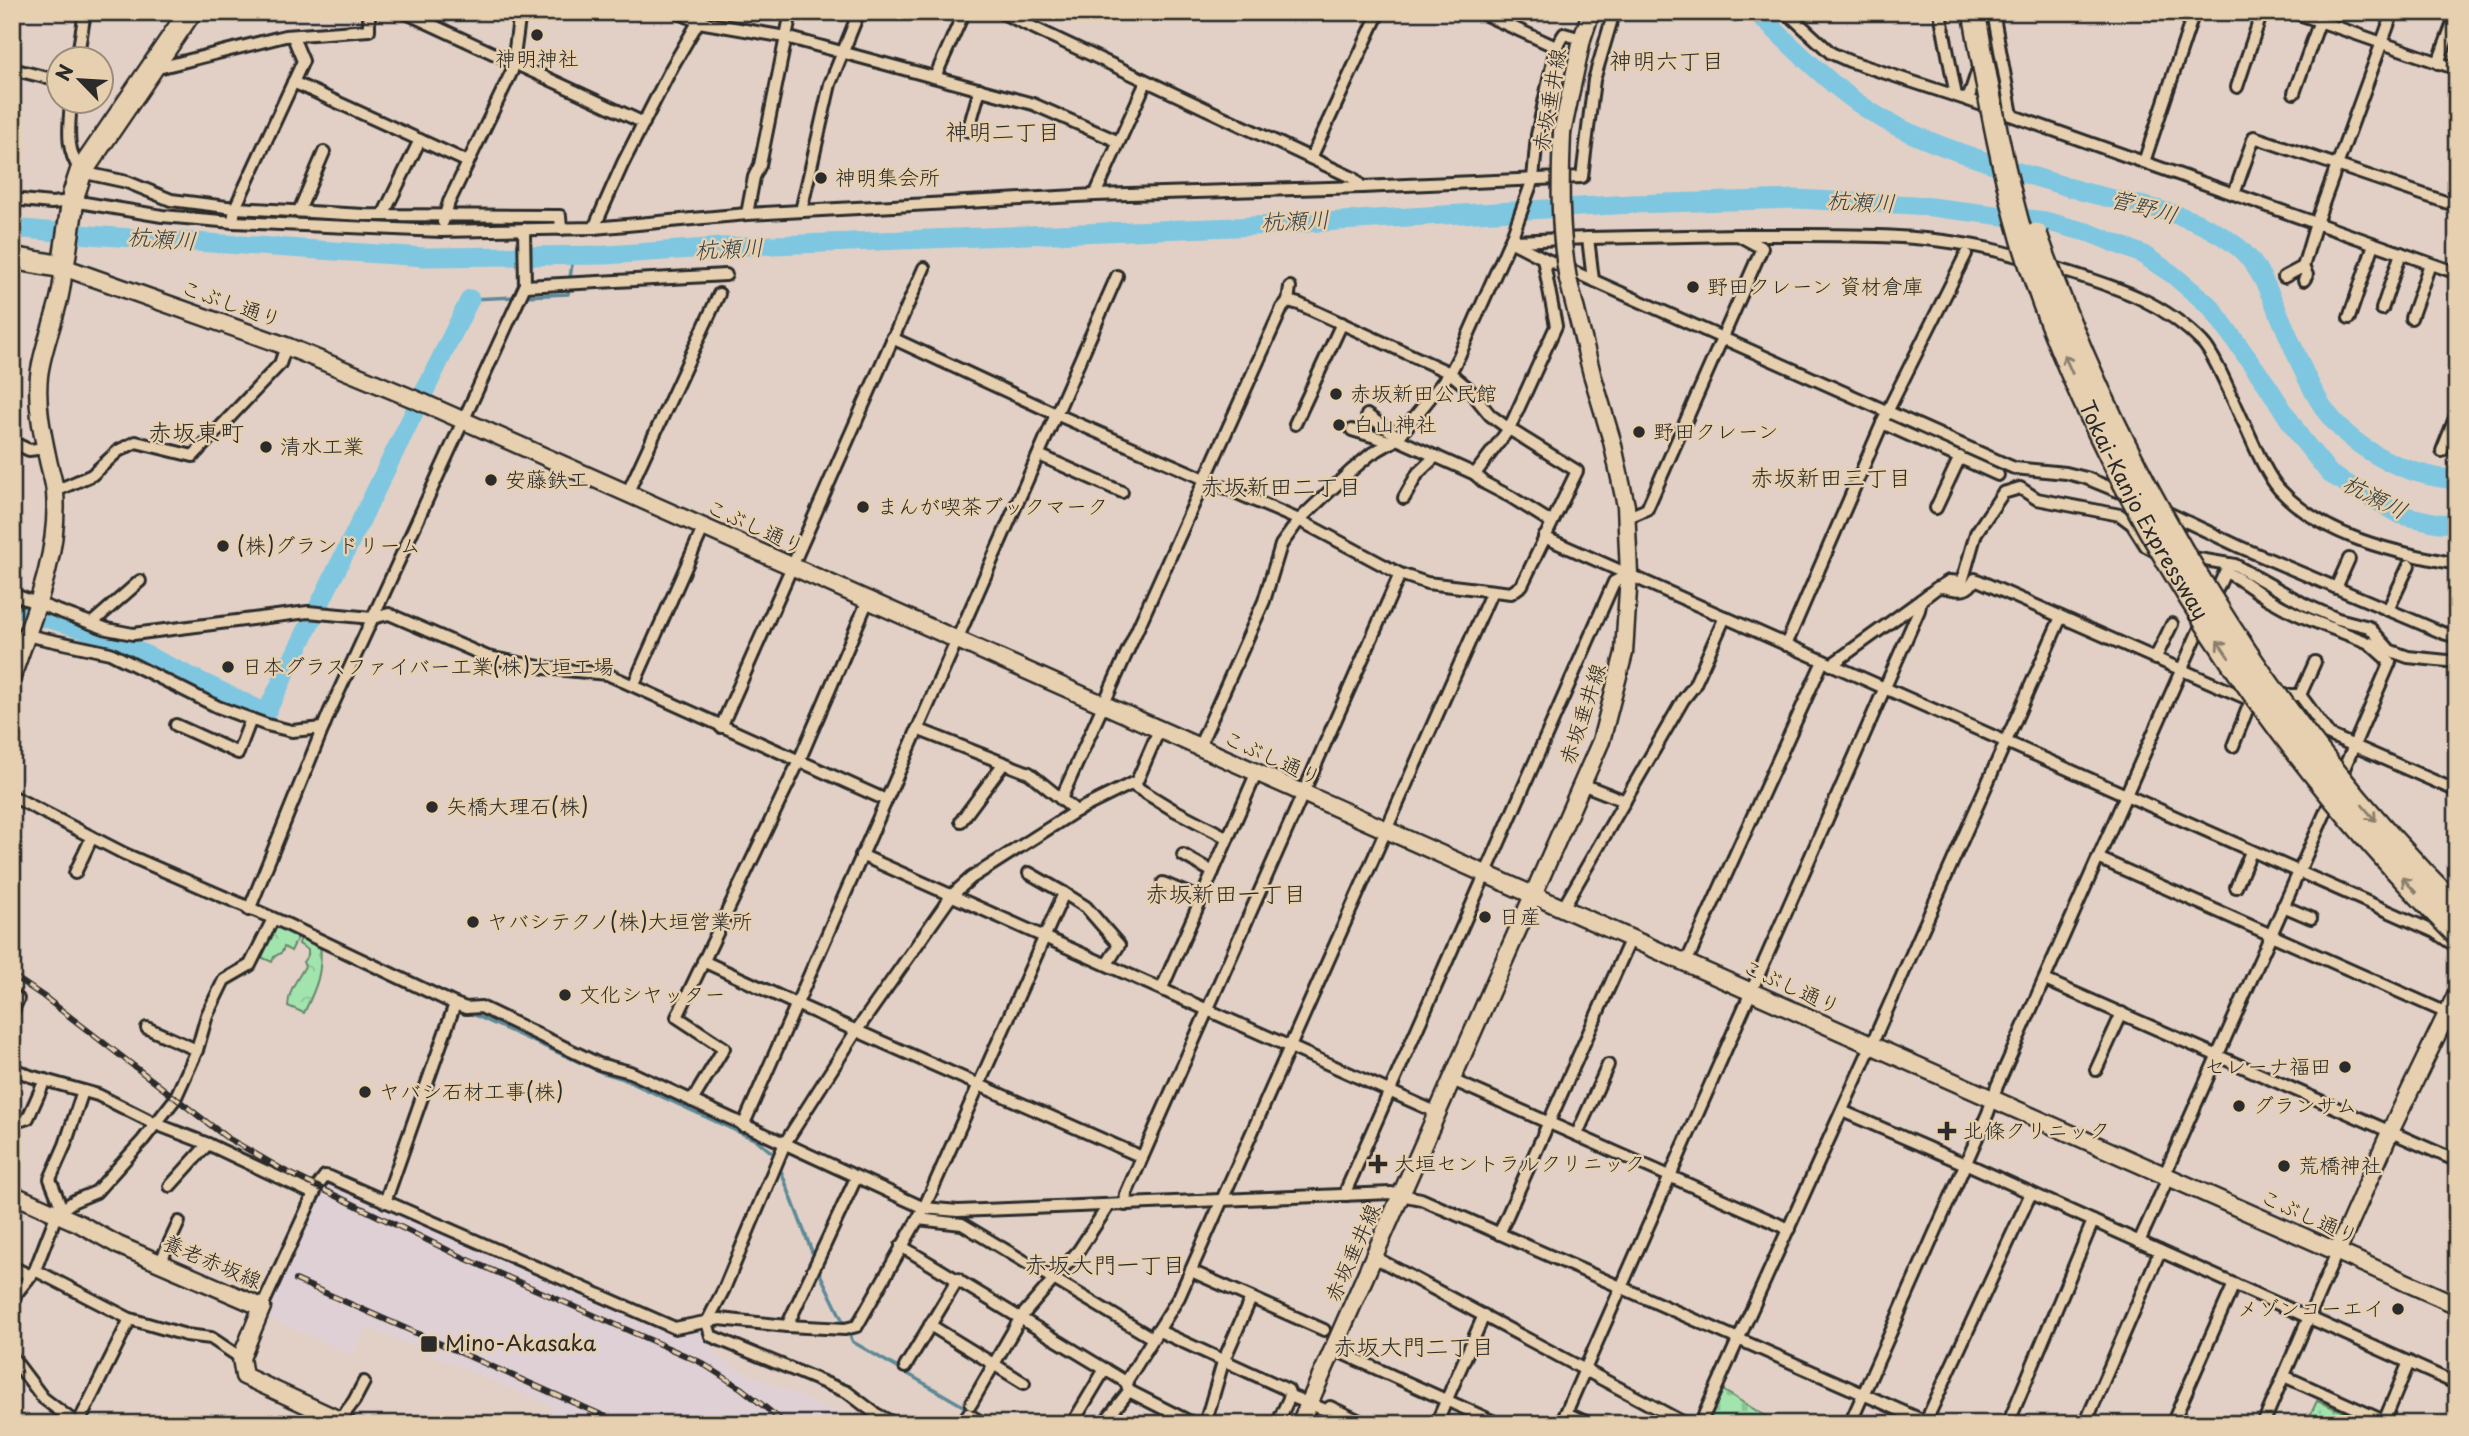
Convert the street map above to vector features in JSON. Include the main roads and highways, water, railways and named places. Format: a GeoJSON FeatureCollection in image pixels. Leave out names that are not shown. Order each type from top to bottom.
{"type":"FeatureCollection","features":[{"type":"Feature","properties":{"kind":"highway"},"geometry":{"type":"LineString","coordinates":[[12,258],[63,267],[73,201],[81,172],[190,12]]}},
{"type":"Feature","properties":{"kind":"highway","name":"Tokai-Kanjo Expressway"},"geometry":{"type":"LineString","coordinates":[[1987,14],[2017,178],[2053,281],[2116,426],[2162,515],[2208,595],[2318,752],[2377,823],[2457,908]]}},
{"type":"Feature","properties":{"kind":"highway","name":"Tokai-Kanjo Expressway"},"geometry":{"type":"LineString","coordinates":[[1987,14],[1996,128],[2024,242],[2065,357],[2101,438],[2138,509],[2196,608],[2247,685],[2303,762],[2364,835],[2457,934]]}},
{"type":"Feature","properties":{"kind":"waterway","name":"菅野川"},"geometry":{"type":"LineString","coordinates":[[1756,12],[1844,92],[1904,130],[2017,172],[2184,217],[2238,247],[2257,270],[2314,392],[2340,428],[2369,451],[2403,468],[2457,480]]}},
{"type":"Feature","properties":{"kind":"waterway","name":"杭瀬川"},"geometry":{"type":"LineString","coordinates":[[12,228],[425,257],[606,255],[722,247],[1235,227],[1632,204],[1796,199],[1914,205],[2045,221],[2090,233],[2142,254],[2172,274],[2211,307],[2301,438],[2330,474],[2401,515],[2457,524]]}},
{"type":"Feature","properties":{"kind":"waterway"},"geometry":{"type":"LineString","coordinates":[[524,296],[568,294],[573,256]]}},
{"type":"Feature","properties":{"kind":"waterway"},"geometry":{"type":"LineString","coordinates":[[470,299],[516,297]]}},
{"type":"Feature","properties":{"kind":"waterway"},"geometry":{"type":"LineString","coordinates":[[12,605],[42,617],[107,636],[266,713],[470,299]]}},
{"type":"Feature","properties":{"kind":"waterway"},"geometry":{"type":"LineString","coordinates":[[468,1012],[758,1141],[771,1152]]}},
{"type":"Feature","properties":{"kind":"waterway"},"geometry":{"type":"LineString","coordinates":[[781,1171],[812,1252]]}},
{"type":"Feature","properties":{"kind":"waterway"},"geometry":{"type":"LineString","coordinates":[[820,1274],[853,1342],[970,1410]]}},
{"type":"Feature","properties":{"kind":"railway"},"geometry":{"type":"LineString","coordinates":[[12,975],[226,1137],[285,1171],[462,1257],[700,1362],[741,1388],[786,1424]]}},
{"type":"Feature","properties":{"kind":"railway"},"geometry":{"type":"LineString","coordinates":[[296,1280],[622,1424]]}},
{"type":"Feature","properties":{"kind":"place","name":"神明神社"},"geometry":{"type":"Point","coordinates":[537,35]}},
{"type":"Feature","properties":{"kind":"place","name":"神明集会所"},"geometry":{"type":"Point","coordinates":[821,178]}},
{"type":"Feature","properties":{"kind":"place","name":"野田クレーン 資材倉庫"},"geometry":{"type":"Point","coordinates":[1693,287]}},
{"type":"Feature","properties":{"kind":"place","name":"赤坂新田公民館"},"geometry":{"type":"Point","coordinates":[1336,394]}},
{"type":"Feature","properties":{"kind":"place","name":"白山神社"},"geometry":{"type":"Point","coordinates":[1339,425]}},
{"type":"Feature","properties":{"kind":"place","name":"野田クレーン"},"geometry":{"type":"Point","coordinates":[1639,432]}},
{"type":"Feature","properties":{"kind":"place","name":"清水工業"},"geometry":{"type":"Point","coordinates":[266,447]}},
{"type":"Feature","properties":{"kind":"place","name":"安藤鉄工"},"geometry":{"type":"Point","coordinates":[491,480]}},
{"type":"Feature","properties":{"kind":"place","name":"まんが喫茶ブックマーク"},"geometry":{"type":"Point","coordinates":[863,507]}},
{"type":"Feature","properties":{"kind":"place","name":"(株)グランドリーム"},"geometry":{"type":"Point","coordinates":[223,546]}},
{"type":"Feature","properties":{"kind":"place","name":"日本グラスファイバー工業(株)大垣工場"},"geometry":{"type":"Point","coordinates":[228,667]}},
{"type":"Feature","properties":{"kind":"place","name":"矢橋大理石(株)"},"geometry":{"type":"Point","coordinates":[432,807]}},
{"type":"Feature","properties":{"kind":"place","name":"日産"},"geometry":{"type":"Point","coordinates":[1485,917]}},
{"type":"Feature","properties":{"kind":"place","name":"ヤバシテクノ(株)大垣営業所"},"geometry":{"type":"Point","coordinates":[473,922]}},
{"type":"Feature","properties":{"kind":"place","name":"文化シヤッター"},"geometry":{"type":"Point","coordinates":[565,995]}},
{"type":"Feature","properties":{"kind":"place","name":"セレーナ福田"},"geometry":{"type":"Point","coordinates":[2345,1067]}},
{"type":"Feature","properties":{"kind":"place","name":"ヤバシ石材工事(株)"},"geometry":{"type":"Point","coordinates":[365,1092]}},
{"type":"Feature","properties":{"kind":"place","name":"グランサム"},"geometry":{"type":"Point","coordinates":[2239,1106]}},
{"type":"Feature","properties":{"kind":"place","name":"北條クリニック"},"geometry":{"type":"Point","coordinates":[1947,1131]}},
{"type":"Feature","properties":{"kind":"place","name":"大垣セントラルクリニック"},"geometry":{"type":"Point","coordinates":[1378,1164]}},
{"type":"Feature","properties":{"kind":"place","name":"荒橋神社"},"geometry":{"type":"Point","coordinates":[2284,1166]}},
{"type":"Feature","properties":{"kind":"place","name":"メゾンコーエイ"},"geometry":{"type":"Point","coordinates":[2398,1309]}},
{"type":"Feature","properties":{"kind":"place","name":"Mino-Akasaka"},"geometry":{"type":"Point","coordinates":[429,1344]}},
{"type":"Feature","properties":{"kind":"district","name":"神明六丁目"},"geometry":{"type":"Point","coordinates":[1667,61]}},
{"type":"Feature","properties":{"kind":"district","name":"神明二丁目"},"geometry":{"type":"Point","coordinates":[1003,132]}},
{"type":"Feature","properties":{"kind":"district","name":"赤坂東町"},"geometry":{"type":"Point","coordinates":[196,433]}},
{"type":"Feature","properties":{"kind":"district","name":"赤坂新田三丁目"},"geometry":{"type":"Point","coordinates":[1831,478]}},
{"type":"Feature","properties":{"kind":"district","name":"赤坂新田二丁目"},"geometry":{"type":"Point","coordinates":[1281,487]}},
{"type":"Feature","properties":{"kind":"district","name":"赤坂新田一丁目"},"geometry":{"type":"Point","coordinates":[1226,894]}},
{"type":"Feature","properties":{"kind":"district","name":"赤坂大門一丁目"},"geometry":{"type":"Point","coordinates":[1105,1265]}},
{"type":"Feature","properties":{"kind":"district","name":"赤坂大門二丁目"},"geometry":{"type":"Point","coordinates":[1414,1347]}}]}
